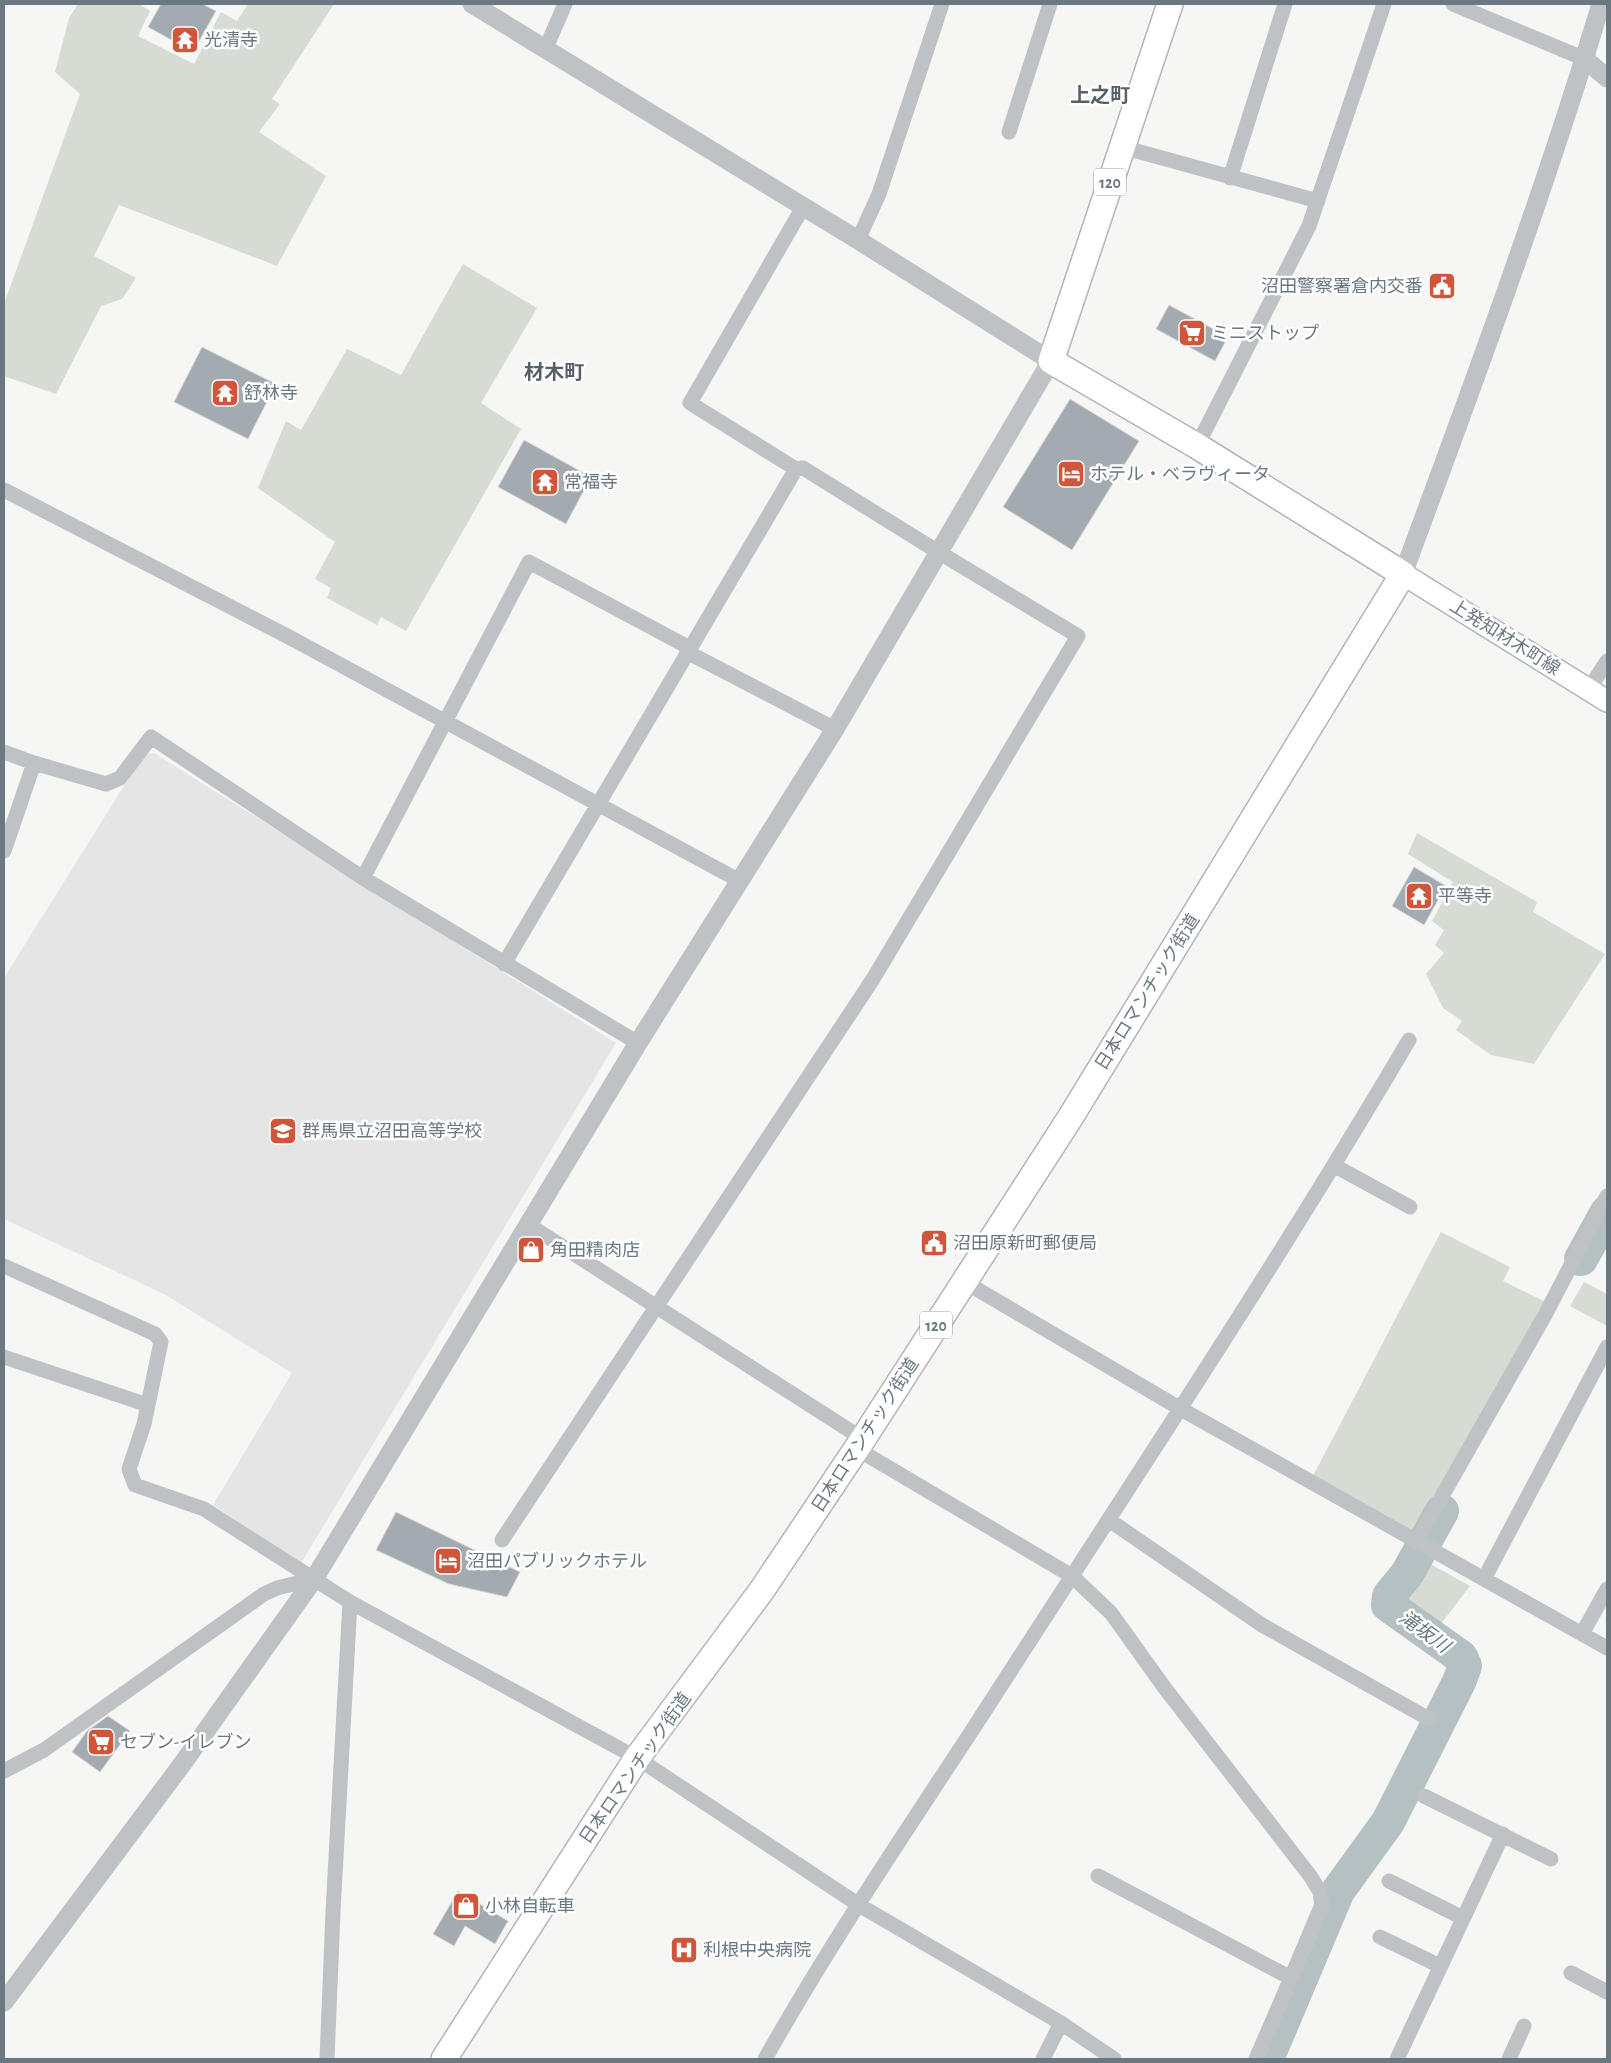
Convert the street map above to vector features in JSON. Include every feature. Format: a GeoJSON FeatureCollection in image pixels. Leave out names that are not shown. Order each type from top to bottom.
{"type":"FeatureCollection","features":[{"type":"Feature","properties":{"kind":"highway","name":"120"},"geometry":{"type":"LineString","coordinates":[[1051,361],[1170,4]]}},
{"type":"Feature","properties":{"kind":"highway"},"geometry":{"type":"LineString","coordinates":[[1051,361],[1198,446],[1403,574]]}},
{"type":"Feature","properties":{"kind":"highway","name":"日本ロマンチック街道"},"geometry":{"type":"LineString","coordinates":[[444,2059],[637,1758],[762,1590],[860,1444],[963,1281],[1070,1118],[1403,574]]}},
{"type":"Feature","properties":{"kind":"main road","name":"上発知材木町線"},"geometry":{"type":"LineString","coordinates":[[1403,574],[1607,701]]}},
{"type":"Feature","properties":{"kind":"street"},"geometry":{"type":"LineString","coordinates":[[4,2002],[183,1763],[314,1578],[638,1044],[835,729],[1051,361],[858,240],[472,4]]}},
{"type":"Feature","properties":{"kind":"street"},"geometry":{"type":"LineString","coordinates":[[545,50],[565,4]]}},
{"type":"Feature","properties":{"kind":"street"},"geometry":{"type":"LineString","coordinates":[[858,240],[879,194],[942,4]]}},
{"type":"Feature","properties":{"kind":"street"},"geometry":{"type":"LineString","coordinates":[[1009,132],[1050,4]]}},
{"type":"Feature","properties":{"kind":"street"},"geometry":{"type":"LineString","coordinates":[[1230,178],[1285,4]]}},
{"type":"Feature","properties":{"kind":"street"},"geometry":{"type":"LineString","coordinates":[[1198,446],[1309,226],[1384,4]]}},
{"type":"Feature","properties":{"kind":"street"},"geometry":{"type":"LineString","coordinates":[[1453,4],[1585,59],[1607,78]]}},
{"type":"Feature","properties":{"kind":"street"},"geometry":{"type":"LineString","coordinates":[[1403,574],[1479,369],[1585,59],[1601,4]]}},
{"type":"Feature","properties":{"kind":"street"},"geometry":{"type":"LineString","coordinates":[[1122,148],[1318,201]]}},
{"type":"Feature","properties":{"kind":"street"},"geometry":{"type":"LineString","coordinates":[[502,1540],[873,979],[1078,636],[803,468],[796,469],[690,403],[803,208]]}},
{"type":"Feature","properties":{"kind":"street"},"geometry":{"type":"LineString","coordinates":[[504,964],[796,469]]}},
{"type":"Feature","properties":{"kind":"street"},"geometry":{"type":"LineString","coordinates":[[4,490],[289,637],[740,881]]}},
{"type":"Feature","properties":{"kind":"street"},"geometry":{"type":"LineString","coordinates":[[363,878],[529,562],[835,729]]}},
{"type":"Feature","properties":{"kind":"street"},"geometry":{"type":"LineString","coordinates":[[1589,690],[1607,661]]}},
{"type":"Feature","properties":{"kind":"street"},"geometry":{"type":"LineString","coordinates":[[4,752],[34,763],[106,784],[120,778],[151,737],[363,878],[638,1044]]}},
{"type":"Feature","properties":{"kind":"street"},"geometry":{"type":"LineString","coordinates":[[4,851],[34,763]]}},
{"type":"Feature","properties":{"kind":"street"},"geometry":{"type":"LineString","coordinates":[[765,2059],[859,1905],[1181,1409],[1335,1166],[1408,1040]]}},
{"type":"Feature","properties":{"kind":"street"},"geometry":{"type":"LineString","coordinates":[[1335,1166],[1410,1206]]}},
{"type":"Feature","properties":{"kind":"street"},"geometry":{"type":"LineString","coordinates":[[1416,1542],[1544,1315],[1607,1196]]}},
{"type":"Feature","properties":{"kind":"street"},"geometry":{"type":"LineString","coordinates":[[529,1225],[656,1306],[860,1444],[1072,1576],[1111,1613],[1164,1687],[1311,1877],[1320,1892],[1322,1908],[1256,2059]]}},
{"type":"Feature","properties":{"kind":"street"},"geometry":{"type":"LineString","coordinates":[[4,1266],[155,1334],[161,1342],[144,1424],[129,1469],[135,1485],[204,1509],[350,1602],[637,1758],[859,1905],[1061,2023],[1114,2059]]}},
{"type":"Feature","properties":{"kind":"street"},"geometry":{"type":"LineString","coordinates":[[963,1281],[1181,1409],[1607,1648]]}},
{"type":"Feature","properties":{"kind":"street"},"geometry":{"type":"LineString","coordinates":[[1484,1579],[1607,1347]]}},
{"type":"Feature","properties":{"kind":"street"},"geometry":{"type":"LineString","coordinates":[[4,1357],[148,1405]]}},
{"type":"Feature","properties":{"kind":"street"},"geometry":{"type":"LineString","coordinates":[[1109,1520],[1262,1626],[1429,1719]]}},
{"type":"Feature","properties":{"kind":"street"},"geometry":{"type":"LineString","coordinates":[[4,1772],[52,1745],[264,1594],[277,1588],[314,1578]]}},
{"type":"Feature","properties":{"kind":"street"},"geometry":{"type":"LineString","coordinates":[[1582,1634],[1607,1590]]}},
{"type":"Feature","properties":{"kind":"street"},"geometry":{"type":"LineString","coordinates":[[327,2059],[350,1602]]}},
{"type":"Feature","properties":{"kind":"street"},"geometry":{"type":"LineString","coordinates":[[1424,1796],[1551,1859]]}},
{"type":"Feature","properties":{"kind":"street"},"geometry":{"type":"LineString","coordinates":[[1397,2059],[1503,1834]]}},
{"type":"Feature","properties":{"kind":"street"},"geometry":{"type":"LineString","coordinates":[[1098,1876],[1291,1978]]}},
{"type":"Feature","properties":{"kind":"street"},"geometry":{"type":"LineString","coordinates":[[1389,1881],[1463,1918]]}},
{"type":"Feature","properties":{"kind":"street"},"geometry":{"type":"LineString","coordinates":[[1380,1937],[1440,1966]]}},
{"type":"Feature","properties":{"kind":"street"},"geometry":{"type":"LineString","coordinates":[[1571,1973],[1607,1992]]}},
{"type":"Feature","properties":{"kind":"street"},"geometry":{"type":"LineString","coordinates":[[1043,2059],[1061,2023]]}},
{"type":"Feature","properties":{"kind":"street"},"geometry":{"type":"LineString","coordinates":[[1513,2058],[1524,2026]]}},
{"type":"Feature","properties":{"kind":"shaded area"},"geometry":{"type":"Polygon","coordinates":[[[78,4],[139,4],[150,11],[138,36],[194,64],[221,12],[237,21],[248,4],[334,4],[272,99],[280,104],[259,132],[326,176],[277,266],[119,205],[94,256],[136,278],[122,299],[101,306],[56,394],[4,376],[4,304],[80,94],[55,72],[69,18],[78,4]]]}},
{"type":"Feature","properties":{"kind":"shaded area"},"geometry":{"type":"Polygon","coordinates":[[[463,264],[537,308],[481,403],[521,429],[406,631],[381,617],[377,625],[327,598],[331,588],[315,579],[335,542],[258,488],[286,421],[301,430],[347,349],[401,375],[463,264]]]}},
{"type":"Feature","properties":{"kind":"shaded area","name":"群馬県立沼田高等学校"},"geometry":{"type":"Polygon","coordinates":[[[154,753],[616,1043],[301,1563],[213,1505],[292,1373],[164,1294],[4,1219],[4,978],[122,789],[146,754],[154,753]]]}},
{"type":"Feature","properties":{"kind":"shaded area"},"geometry":{"type":"Polygon","coordinates":[[[1417,833],[1537,902],[1533,912],[1605,954],[1534,1064],[1491,1055],[1456,1030],[1462,1021],[1443,1008],[1426,974],[1444,953],[1435,945],[1444,930],[1432,921],[1453,882],[1408,854],[1417,833]]]}},
{"type":"Feature","properties":{"kind":"shaded area"},"geometry":{"type":"Polygon","coordinates":[[[1441,1232],[1510,1267],[1503,1281],[1544,1301],[1494,1398],[1413,1534],[1313,1476],[1441,1232]]]}},
{"type":"Feature","properties":{"kind":"shaded area"},"geometry":{"type":"Polygon","coordinates":[[[1584,1282],[1607,1294],[1607,1326],[1570,1306],[1584,1282]]]}},
{"type":"Feature","properties":{"kind":"shaded area"},"geometry":{"type":"Polygon","coordinates":[[[1423,1560],[1470,1586],[1437,1629],[1397,1601],[1423,1560]]]}},
{"type":"Feature","properties":{"kind":"building","name":"光清寺"},"geometry":{"type":"Polygon","coordinates":[[[161,4],[202,4],[216,11],[193,52],[148,27],[161,4]]]}},
{"type":"Feature","properties":{"kind":"building","name":"ミニストップ"},"geometry":{"type":"Polygon","coordinates":[[[1169,305],[1228,337],[1215,361],[1156,329],[1169,305]]]}},
{"type":"Feature","properties":{"kind":"building","name":"舒林寺"},"geometry":{"type":"Polygon","coordinates":[[[202,347],[276,384],[248,439],[174,402],[202,347]]]}},
{"type":"Feature","properties":{"kind":"building","name":"ホテル・ベラヴィータ"},"geometry":{"type":"Polygon","coordinates":[[[1070,399],[1139,441],[1072,550],[1003,507],[1070,399]]]}},
{"type":"Feature","properties":{"kind":"building","name":"常福寺"},"geometry":{"type":"Polygon","coordinates":[[[524,440],[591,477],[566,524],[498,487],[524,440]]]}},
{"type":"Feature","properties":{"kind":"building","name":"平等寺"},"geometry":{"type":"Polygon","coordinates":[[[1414,867],[1446,886],[1424,925],[1392,906],[1414,867]]]}},
{"type":"Feature","properties":{"kind":"building","name":"沼田パブリックホテル"},"geometry":{"type":"Polygon","coordinates":[[[396,1512],[520,1572],[507,1597],[449,1584],[376,1550],[396,1512]]]}},
{"type":"Feature","properties":{"kind":"building","name":"セブン-イレブン"},"geometry":{"type":"Polygon","coordinates":[[[108,1716],[130,1731],[100,1772],[72,1752],[87,1731],[108,1716]]]}},
{"type":"Feature","properties":{"kind":"building","name":"小林自転車"},"geometry":{"type":"Polygon","coordinates":[[[458,1891],[508,1921],[495,1944],[465,1926],[454,1946],[433,1934],[458,1891]]]}},
{"type":"Feature","properties":{"kind":"waterway","name":"滝坂川"},"geometry":{"type":"LineString","coordinates":[[1581,1259],[1607,1212]]}},
{"type":"Feature","properties":{"kind":"waterway","name":"滝坂川"},"geometry":{"type":"LineString","coordinates":[[1267,2059],[1338,1891],[1388,1822],[1459,1682],[1465,1666],[1461,1657],[1388,1605],[1389,1596],[1407,1574],[1442,1511]]}},
{"type":"Feature","properties":{"kind":"place","name":"光清寺"},"geometry":{"type":"Point","coordinates":[185,40]}},
{"type":"Feature","properties":{"kind":"place","name":"沼田警察署倉内交番"},"geometry":{"type":"Point","coordinates":[1442,286]}},
{"type":"Feature","properties":{"kind":"place","name":"ミニストップ"},"geometry":{"type":"Point","coordinates":[1192,333]}},
{"type":"Feature","properties":{"kind":"place","name":"舒林寺"},"geometry":{"type":"Point","coordinates":[225,393]}},
{"type":"Feature","properties":{"kind":"place","name":"ホテル・ベラヴィータ"},"geometry":{"type":"Point","coordinates":[1071,474]}},
{"type":"Feature","properties":{"kind":"place","name":"常福寺"},"geometry":{"type":"Point","coordinates":[545,482]}},
{"type":"Feature","properties":{"kind":"place","name":"平等寺"},"geometry":{"type":"Point","coordinates":[1419,896]}},
{"type":"Feature","properties":{"kind":"place","name":"群馬県立沼田高等学校"},"geometry":{"type":"Point","coordinates":[283,1131]}},
{"type":"Feature","properties":{"kind":"place","name":"沼田原新町郵便局"},"geometry":{"type":"Point","coordinates":[934,1243]}},
{"type":"Feature","properties":{"kind":"place","name":"角田精肉店"},"geometry":{"type":"Point","coordinates":[531,1250]}},
{"type":"Feature","properties":{"kind":"place","name":"沼田パブリックホテル"},"geometry":{"type":"Point","coordinates":[448,1561]}},
{"type":"Feature","properties":{"kind":"place","name":"セブン-イレブン"},"geometry":{"type":"Point","coordinates":[101,1742]}},
{"type":"Feature","properties":{"kind":"place","name":"小林自転車"},"geometry":{"type":"Point","coordinates":[466,1906]}},
{"type":"Feature","properties":{"kind":"place","name":"利根中央病院"},"geometry":{"type":"Point","coordinates":[684,1950]}},
{"type":"Feature","properties":{"kind":"district","name":"上之町"},"geometry":{"type":"Point","coordinates":[1100,95]}},
{"type":"Feature","properties":{"kind":"district","name":"材木町"},"geometry":{"type":"Point","coordinates":[554,372]}}]}
